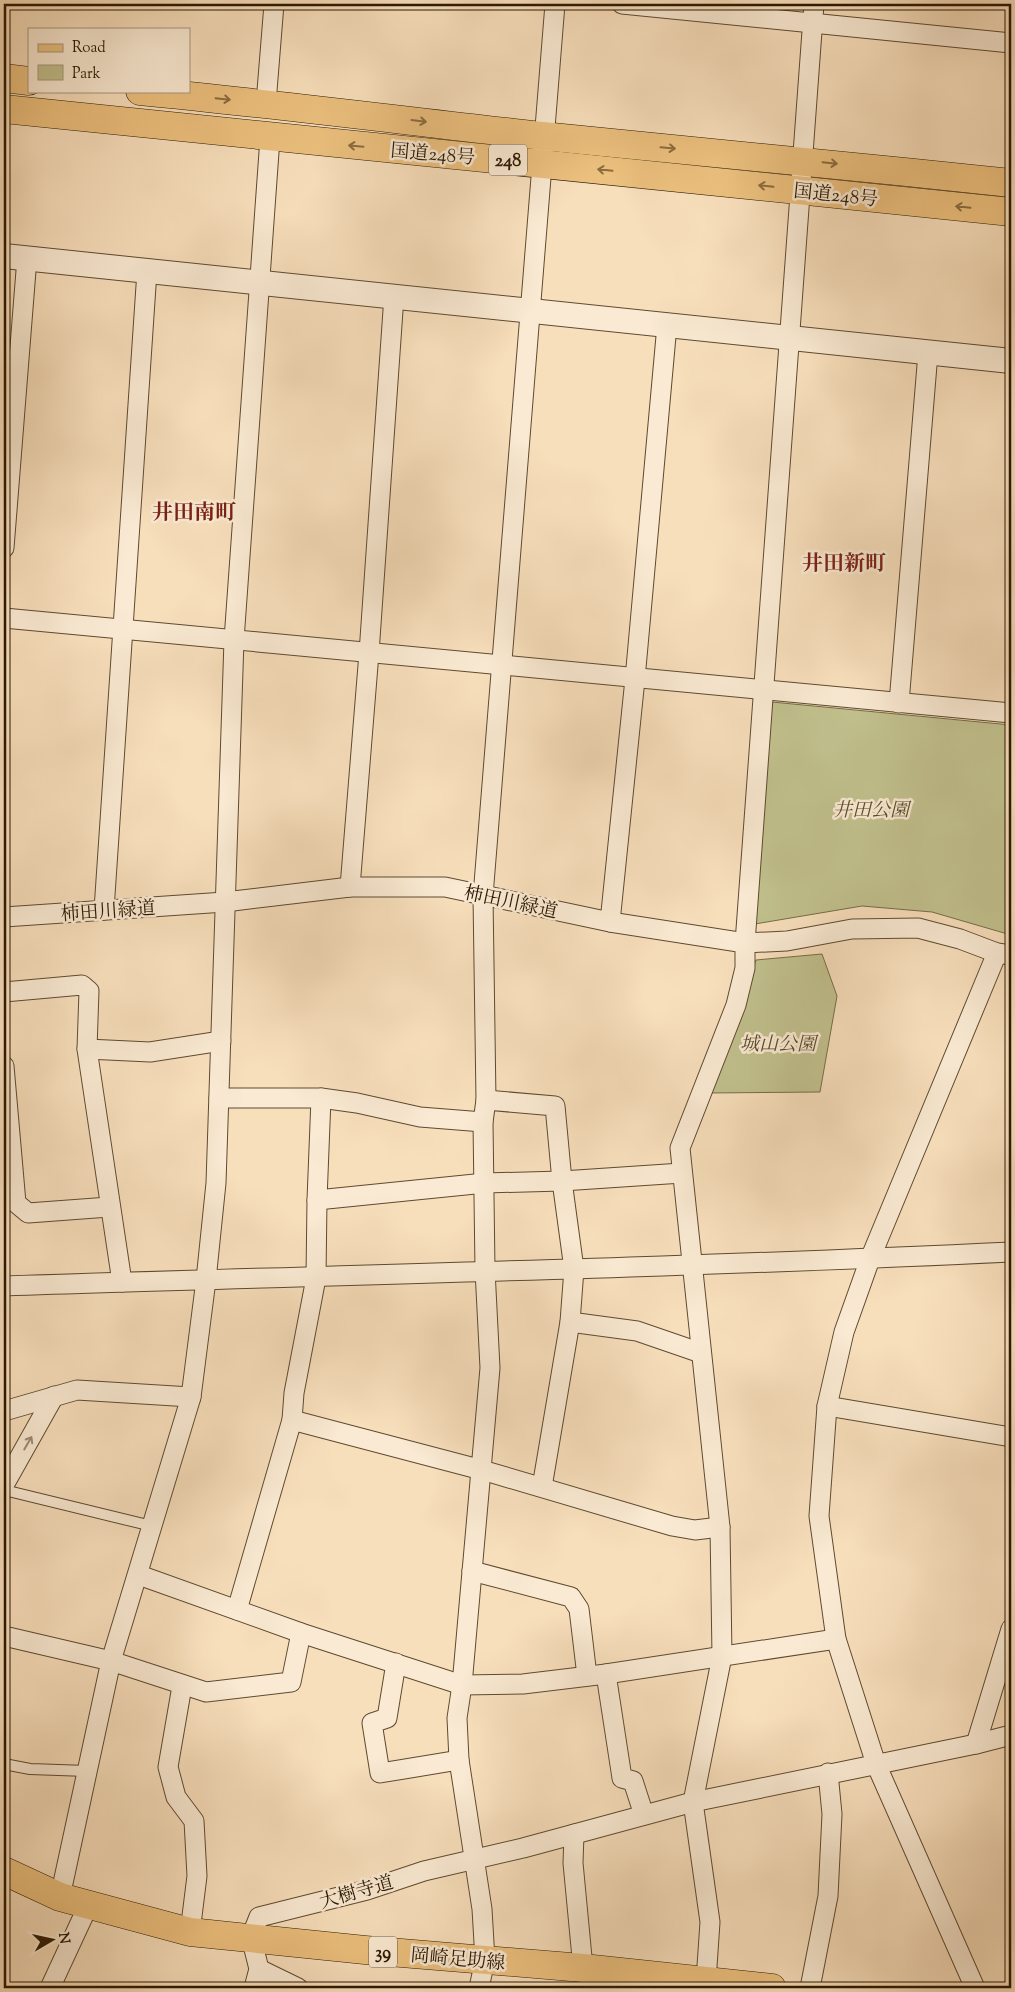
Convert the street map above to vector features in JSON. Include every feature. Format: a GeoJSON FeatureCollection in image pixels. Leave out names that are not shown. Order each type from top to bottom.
{"type":"FeatureCollection","features":[{"type":"Feature","properties":{"kind":"main road"},"geometry":{"type":"LineString","coordinates":[[4,78],[28,80]]}},
{"type":"Feature","properties":{"kind":"main road","name":"国道248号"},"geometry":{"type":"LineString","coordinates":[[150,92],[544,136],[802,160],[1011,183]]}},
{"type":"Feature","properties":{"kind":"main road","name":"国道248号"},"geometry":{"type":"LineString","coordinates":[[4,109],[270,138],[1011,212]]}},
{"type":"Feature","properties":{"kind":"main road","name":"岡崎足助線"},"geometry":{"type":"LineString","coordinates":[[4,1871],[60,1897],[190,1932],[365,1950],[583,1968],[772,1988]]}},
{"type":"Feature","properties":{"kind":"street"},"geometry":{"type":"LineString","coordinates":[[266,104],[274,4]]}},
{"type":"Feature","properties":{"kind":"street"},"geometry":{"type":"LineString","coordinates":[[479,1988],[485,1960],[482,1909],[459,1760],[457,1718],[462,1685],[490,1368],[485,1270],[483,1122],[486,1100],[483,896],[554,4]]}},
{"type":"Feature","properties":{"kind":"street"},"geometry":{"type":"LineString","coordinates":[[622,4],[680,7],[812,23],[1011,43]]}},
{"type":"Feature","properties":{"kind":"street"},"geometry":{"type":"LineString","coordinates":[[706,1980],[710,1922],[693,1802],[722,1656],[720,1527],[680,1148],[736,1005],[745,968],[745,943],[763,690],[814,4]]}},
{"type":"Feature","properties":{"kind":"street"},"geometry":{"type":"LineString","coordinates":[[60,1897],[111,1661],[139,1575],[191,1398],[206,1280],[216,1183],[234,640],[270,138]]}},
{"type":"Feature","properties":{"kind":"street"},"geometry":{"type":"LineString","coordinates":[[4,256],[1011,361]]}},
{"type":"Feature","properties":{"kind":"street"},"geometry":{"type":"LineString","coordinates":[[4,548],[27,258]]}},
{"type":"Feature","properties":{"kind":"street"},"geometry":{"type":"LineString","coordinates":[[104,910],[146,270]]}},
{"type":"Feature","properties":{"kind":"street"},"geometry":{"type":"LineString","coordinates":[[350,887],[369,653],[394,296]]}},
{"type":"Feature","properties":{"kind":"street"},"geometry":{"type":"LineString","coordinates":[[610,922],[635,679],[667,325]]}},
{"type":"Feature","properties":{"kind":"street"},"geometry":{"type":"LineString","coordinates":[[899,703],[928,352]]}},
{"type":"Feature","properties":{"kind":"street"},"geometry":{"type":"LineString","coordinates":[[4,618],[1011,713]]}},
{"type":"Feature","properties":{"kind":"street","name":"柿田川緑道"},"geometry":{"type":"LineString","coordinates":[[4,917],[225,902],[350,887],[445,887],[610,922],[745,943],[787,940],[852,929],[918,928],[960,939],[1004,954]]}},
{"type":"Feature","properties":{"kind":"street"},"geometry":{"type":"LineString","coordinates":[[975,1988],[876,1764],[836,1639],[819,1516],[827,1406],[844,1332],[870,1259],[1004,954]]}},
{"type":"Feature","properties":{"kind":"street"},"geometry":{"type":"LineString","coordinates":[[4,992],[82,986],[89,991],[87,1048],[109,1208],[122,1282]]}},
{"type":"Feature","properties":{"kind":"street"},"geometry":{"type":"LineString","coordinates":[[87,1048],[150,1052],[221,1041]]}},
{"type":"Feature","properties":{"kind":"street"},"geometry":{"type":"LineString","coordinates":[[4,1066],[16,1202],[28,1214],[109,1208]]}},
{"type":"Feature","properties":{"kind":"street"},"geometry":{"type":"LineString","coordinates":[[218,1098],[322,1098],[357,1103],[420,1118],[483,1122]]}},
{"type":"Feature","properties":{"kind":"street"},"geometry":{"type":"LineString","coordinates":[[237,1610],[292,1420],[294,1393],[316,1278],[316,1200],[322,1098]]}},
{"type":"Feature","properties":{"kind":"street"},"geometry":{"type":"LineString","coordinates":[[486,1100],[555,1106],[562,1181],[574,1269],[570,1322],[542,1487]]}},
{"type":"Feature","properties":{"kind":"street"},"geometry":{"type":"LineString","coordinates":[[316,1200],[485,1183],[562,1181],[682,1173]]}},
{"type":"Feature","properties":{"kind":"street"},"geometry":{"type":"LineString","coordinates":[[4,1286],[316,1278],[485,1270],[574,1269],[870,1259],[1011,1252]]}},
{"type":"Feature","properties":{"kind":"street"},"geometry":{"type":"LineString","coordinates":[[570,1322],[637,1331],[701,1353]]}},
{"type":"Feature","properties":{"kind":"street"},"geometry":{"type":"LineString","coordinates":[[4,1411],[77,1390],[191,1398]]}},
{"type":"Feature","properties":{"kind":"street"},"geometry":{"type":"LineString","coordinates":[[4,1485],[54,1396]]}},
{"type":"Feature","properties":{"kind":"street"},"geometry":{"type":"LineString","coordinates":[[827,1406],[1011,1436]]}},
{"type":"Feature","properties":{"kind":"street"},"geometry":{"type":"LineString","coordinates":[[292,1420],[482,1470],[672,1526],[695,1530],[720,1527]]}},
{"type":"Feature","properties":{"kind":"street"},"geometry":{"type":"LineString","coordinates":[[472,1571],[571,1597],[579,1609],[587,1676]]}},
{"type":"Feature","properties":{"kind":"street"},"geometry":{"type":"LineString","coordinates":[[139,1575],[301,1633],[462,1685],[523,1684],[606,1674],[836,1639]]}},
{"type":"Feature","properties":{"kind":"street"},"geometry":{"type":"LineString","coordinates":[[976,1744],[1011,1629]]}},
{"type":"Feature","properties":{"kind":"street"},"geometry":{"type":"LineString","coordinates":[[4,1636],[111,1661],[182,1686],[206,1692],[291,1682],[301,1633]]}},
{"type":"Feature","properties":{"kind":"street"},"geometry":{"type":"LineString","coordinates":[[396,1663],[387,1718],[372,1723],[380,1773],[459,1760]]}},
{"type":"Feature","properties":{"kind":"street"},"geometry":{"type":"LineString","coordinates":[[606,1674],[622,1778],[633,1781],[644,1815]]}},
{"type":"Feature","properties":{"kind":"street"},"geometry":{"type":"LineString","coordinates":[[182,1686],[168,1766],[176,1796],[194,1821],[197,1876],[190,1932]]}},
{"type":"Feature","properties":{"kind":"street"},"geometry":{"type":"LineString","coordinates":[[474,1860],[693,1802],[976,1744],[1011,1735]]}},
{"type":"Feature","properties":{"kind":"street"},"geometry":{"type":"LineString","coordinates":[[810,1988],[828,1896],[832,1814],[828,1773]]}},
{"type":"Feature","properties":{"kind":"street"},"geometry":{"type":"LineString","coordinates":[[574,1834],[573,1863],[583,1968]]}},
{"type":"Feature","properties":{"kind":"street","name":"大樹寺道"},"geometry":{"type":"LineString","coordinates":[[251,1937],[259,1917],[368,1890],[424,1870],[474,1860]]}},
{"type":"Feature","properties":{"kind":"street"},"geometry":{"type":"LineString","coordinates":[[50,1988],[88,1906]]}},
{"type":"Feature","properties":{"kind":"street"},"geometry":{"type":"LineString","coordinates":[[251,1937],[259,1970],[254,1988]]}},
{"type":"Feature","properties":{"kind":"street"},"geometry":{"type":"LineString","coordinates":[[259,1970],[298,1988]]}},
{"type":"Feature","properties":{"kind":"lane"},"geometry":{"type":"LineString","coordinates":[[4,1490],[152,1526]]}},
{"type":"Feature","properties":{"kind":"lane"},"geometry":{"type":"LineString","coordinates":[[4,1764],[30,1769],[87,1771]]}},
{"type":"Feature","properties":{"kind":"green space","name":"井田公園"},"geometry":{"type":"Polygon","coordinates":[[[772,702],[1011,725],[1011,935],[932,912],[862,906],[749,925],[772,702]]]}},
{"type":"Feature","properties":{"kind":"green space","name":"城山公園"},"geometry":{"type":"Polygon","coordinates":[[[822,954],[837,996],[820,1092],[708,1093],[756,960],[822,954]]]}},
{"type":"Feature","properties":{"kind":"district","name":"井田南町"},"geometry":{"type":"Point","coordinates":[194,512]}},
{"type":"Feature","properties":{"kind":"district","name":"井田新町"},"geometry":{"type":"Point","coordinates":[844,563]}}]}
